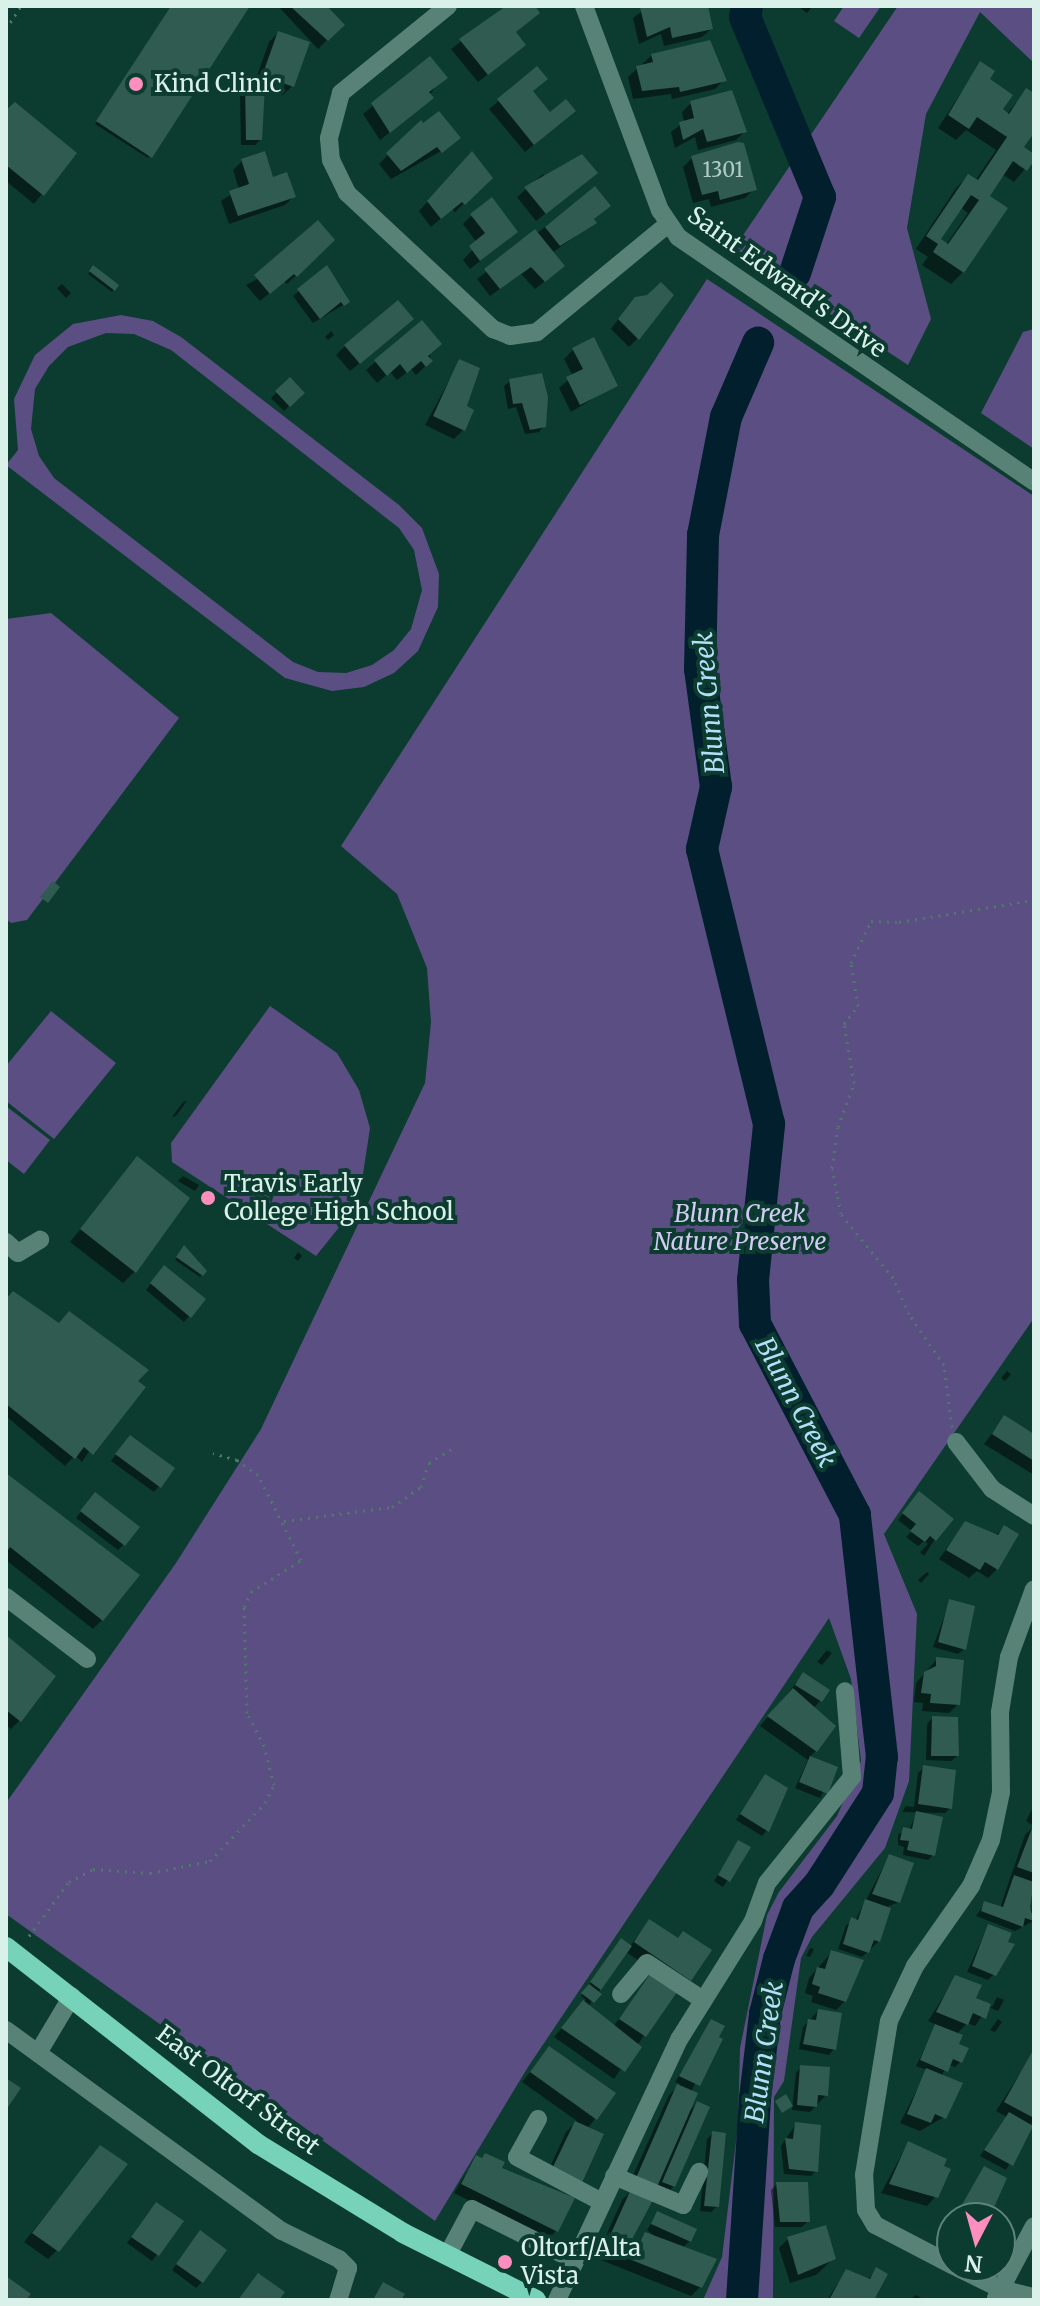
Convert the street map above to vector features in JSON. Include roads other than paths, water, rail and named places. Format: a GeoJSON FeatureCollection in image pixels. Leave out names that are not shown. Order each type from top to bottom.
{"type":"FeatureCollection","features":[{"type":"Feature","properties":{"kind":"main road","name":"East Oltorf Street"},"geometry":{"type":"LineString","coordinates":[[6,1947],[258,2144],[507,2294],[536,2300]]}},
{"type":"Feature","properties":{"kind":"street"},"geometry":{"type":"LineString","coordinates":[[448,6],[341,93],[331,118],[330,149],[347,193],[486,323],[510,336],[537,332],[667,225]]}},
{"type":"Feature","properties":{"kind":"street","name":"Saint Edward's Drive"},"geometry":{"type":"LineString","coordinates":[[584,6],[667,225],[769,302],[1034,482]]}},
{"type":"Feature","properties":{"kind":"street"},"geometry":{"type":"LineString","coordinates":[[6,1242],[18,1253],[40,1240]]}},
{"type":"Feature","properties":{"kind":"street"},"geometry":{"type":"LineString","coordinates":[[956,1442],[992,1489],[1034,1516]]}},
{"type":"Feature","properties":{"kind":"street"},"geometry":{"type":"LineString","coordinates":[[936,2257],[875,2225],[866,2210],[864,2175],[889,2021],[915,1966],[971,1886],[991,1840],[1001,1792],[1000,1712],[1009,1657],[1022,1611],[1034,1589]]}},
{"type":"Feature","properties":{"kind":"street"},"geometry":{"type":"LineString","coordinates":[[6,1597],[87,1659]]}},
{"type":"Feature","properties":{"kind":"street"},"geometry":{"type":"LineString","coordinates":[[557,2300],[614,2176],[703,2000],[753,1921],[767,1883],[852,1777],[845,1691]]}},
{"type":"Feature","properties":{"kind":"street"},"geometry":{"type":"LineString","coordinates":[[621,1994],[647,1963],[703,2000]]}},
{"type":"Feature","properties":{"kind":"street"},"geometry":{"type":"LineString","coordinates":[[38,2053],[72,1996]]}},
{"type":"Feature","properties":{"kind":"street"},"geometry":{"type":"LineString","coordinates":[[6,2030],[282,2231],[316,2243],[339,2259],[348,2268],[338,2300]]}},
{"type":"Feature","properties":{"kind":"street"},"geometry":{"type":"LineString","coordinates":[[538,2119],[517,2157],[602,2202]]}},
{"type":"Feature","properties":{"kind":"street"},"geometry":{"type":"LineString","coordinates":[[614,2176],[683,2205],[699,2172]]}},
{"type":"Feature","properties":{"kind":"street"},"geometry":{"type":"LineString","coordinates":[[447,2256],[472,2209],[574,2260]]}},
{"type":"Feature","properties":{"kind":"street"},"geometry":{"type":"LineString","coordinates":[[998,2295],[1034,2226]]}},
{"type":"Feature","properties":{"kind":"street"},"geometry":{"type":"LineString","coordinates":[[978,2282],[998,2295],[1034,2297]]}},
{"type":"Feature","properties":{"kind":"waterway","name":"Blunn Creek"},"geometry":{"type":"LineString","coordinates":[[747,6],[745,17],[820,197],[795,273]]}},
{"type":"Feature","properties":{"kind":"waterway","name":"Blunn Creek"},"geometry":{"type":"LineString","coordinates":[[742,2300],[755,2098],[765,2014],[779,1959],[798,1908],[819,1885],[878,1793],[882,1757],[855,1515],[755,1324],[753,1280],[769,1124],[702,849],[716,787],[700,669],[703,535],[726,417],[758,343]]}},
{"type":"Feature","properties":{"kind":"place","name":"Kind Clinic"},"geometry":{"type":"Point","coordinates":[136,84]}},
{"type":"Feature","properties":{"kind":"place","name":"Travis Early College High School"},"geometry":{"type":"Point","coordinates":[208,1198]}},
{"type":"Feature","properties":{"kind":"place","name":"Oltorf/Alta Vista"},"geometry":{"type":"Point","coordinates":[505,2262]}},
{"type":"Feature","properties":{"kind":"park label","name":"Blunn Creek Nature Preserve"},"geometry":{"type":"Point","coordinates":[740,1228]}}]}
